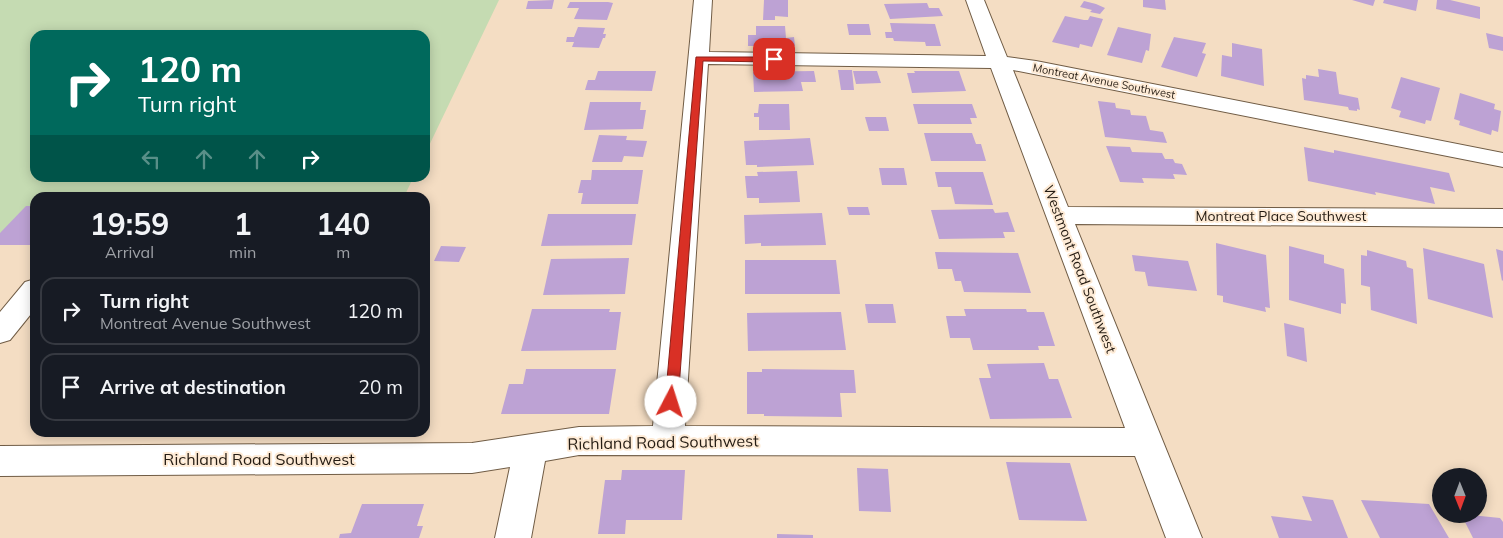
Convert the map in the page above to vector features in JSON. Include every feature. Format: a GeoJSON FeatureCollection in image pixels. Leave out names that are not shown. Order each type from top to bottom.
{"type":"FeatureCollection","features":[{"type":"Feature","properties":{"kind":"street"},"geometry":{"type":"LineString","coordinates":[[668,440],[703,0]]}},
{"type":"Feature","properties":{"kind":"street","name":"Westmont Road Southwest"},"geometry":{"type":"LineString","coordinates":[[975,0],[1184,538]]}},
{"type":"Feature","properties":{"kind":"street","name":"Montreat Avenue Southwest"},"geometry":{"type":"LineString","coordinates":[[698,58],[999,62],[1055,71],[1503,160]]}},
{"type":"Feature","properties":{"kind":"street","name":"Montreat Place Southwest"},"geometry":{"type":"LineString","coordinates":[[1059,215],[1503,218]]}},
{"type":"Feature","properties":{"kind":"street"},"geometry":{"type":"LineString","coordinates":[[0,332],[30,295]]}},
{"type":"Feature","properties":{"kind":"street","name":"Richland Road Southwest"},"geometry":{"type":"LineString","coordinates":[[0,461],[472,458],[579,441],[1147,442]]}},
{"type":"Feature","properties":{"kind":"street"},"geometry":{"type":"LineString","coordinates":[[513,538],[530,450]]}},
{"type":"Feature","properties":{"kind":"green space"},"geometry":{"type":"Polygon","coordinates":[[[0,0],[499,0],[430,144],[430,30],[30,30],[30,182],[411,182],[406,192],[30,192],[30,234],[0,235],[0,0]]]}},
{"type":"Feature","properties":{"kind":"building"},"geometry":{"type":"Polygon","coordinates":[[[554,0],[552,9],[526,9],[528,1],[554,0]]]}},
{"type":"Feature","properties":{"kind":"building"},"geometry":{"type":"Polygon","coordinates":[[[764,0],[788,0],[788,17],[775,16],[775,20],[763,20],[764,0]]]}},
{"type":"Feature","properties":{"kind":"building"},"geometry":{"type":"Polygon","coordinates":[[[1143,0],[1165,0],[1166,10],[1143,7],[1143,0]]]}},
{"type":"Feature","properties":{"kind":"building"},"geometry":{"type":"Polygon","coordinates":[[[1352,0],[1375,0],[1373,6],[1352,0]]]}},
{"type":"Feature","properties":{"kind":"building"},"geometry":{"type":"Polygon","coordinates":[[[1384,0],[1418,0],[1416,11],[1383,3],[1384,0]]]}},
{"type":"Feature","properties":{"kind":"building"},"geometry":{"type":"Polygon","coordinates":[[[1437,0],[1450,0],[1480,7],[1480,19],[1436,9],[1437,0]]]}},
{"type":"Feature","properties":{"kind":"building"},"geometry":{"type":"Polygon","coordinates":[[[1084,1],[1105,8],[1100,14],[1090,12],[1092,10],[1080,7],[1084,1]]]}},
{"type":"Feature","properties":{"kind":"building"},"geometry":{"type":"Polygon","coordinates":[[[570,2],[613,3],[607,20],[574,19],[579,8],[567,8],[570,2]]]}},
{"type":"Feature","properties":{"kind":"building"},"geometry":{"type":"Polygon","coordinates":[[[927,3],[929,8],[939,8],[943,16],[890,19],[884,4],[927,3]]]}},
{"type":"Feature","properties":{"kind":"building"},"geometry":{"type":"Polygon","coordinates":[[[1065,16],[1084,20],[1088,20],[1090,16],[1103,19],[1092,47],[1080,44],[1079,48],[1052,42],[1065,16]]]}},
{"type":"Feature","properties":{"kind":"building"},"geometry":{"type":"Polygon","coordinates":[[[890,23],[935,24],[941,46],[926,46],[925,42],[894,41],[893,38],[886,38],[885,32],[892,32],[890,23]]]}},
{"type":"Feature","properties":{"kind":"building"},"geometry":{"type":"Polygon","coordinates":[[[847,24],[869,24],[871,35],[849,35],[847,24]]]}},
{"type":"Feature","properties":{"kind":"building"},"geometry":{"type":"Polygon","coordinates":[[[756,26],[785,26],[786,38],[794,37],[795,46],[748,46],[748,35],[756,35],[756,26]]]}},
{"type":"Feature","properties":{"kind":"building"},"geometry":{"type":"Polygon","coordinates":[[[578,27],[605,28],[603,34],[606,34],[605,38],[603,38],[599,48],[572,47],[574,42],[566,42],[567,37],[574,37],[578,27]]]}},
{"type":"Feature","properties":{"kind":"building"},"geometry":{"type":"Polygon","coordinates":[[[1118,27],[1151,34],[1149,51],[1146,50],[1142,63],[1107,55],[1118,27]]]}},
{"type":"Feature","properties":{"kind":"building"},"geometry":{"type":"Polygon","coordinates":[[[1486,33],[1503,37],[1503,51],[1489,48],[1486,33]]]}},
{"type":"Feature","properties":{"kind":"building"},"geometry":{"type":"Polygon","coordinates":[[[1174,37],[1206,43],[1202,53],[1206,54],[1197,77],[1161,67],[1174,37]]]}},
{"type":"Feature","properties":{"kind":"building"},"geometry":{"type":"Polygon","coordinates":[[[1232,43],[1262,49],[1264,86],[1221,76],[1222,55],[1232,57],[1232,43]]]}},
{"type":"Feature","properties":{"kind":"building"},"geometry":{"type":"Polygon","coordinates":[[[1318,69],[1336,72],[1339,94],[1358,98],[1360,110],[1349,110],[1348,107],[1304,100],[1302,78],[1306,79],[1306,75],[1319,77],[1318,69]]]}},
{"type":"Feature","properties":{"kind":"building"},"geometry":{"type":"Polygon","coordinates":[[[838,70],[852,70],[854,90],[841,90],[838,70]]]}},
{"type":"Feature","properties":{"kind":"building"},"geometry":{"type":"Polygon","coordinates":[[[598,71],[656,71],[652,91],[585,90],[588,80],[595,80],[598,71]]]}},
{"type":"Feature","properties":{"kind":"building"},"geometry":{"type":"Polygon","coordinates":[[[814,71],[816,82],[801,82],[803,91],[754,92],[753,72],[814,71]]]}},
{"type":"Feature","properties":{"kind":"building"},"geometry":{"type":"Polygon","coordinates":[[[853,71],[877,71],[881,83],[856,84],[853,71]]]}},
{"type":"Feature","properties":{"kind":"building"},"geometry":{"type":"Polygon","coordinates":[[[914,71],[959,71],[966,91],[912,93],[907,73],[915,73],[914,71]]]}},
{"type":"Feature","properties":{"kind":"building"},"geometry":{"type":"Polygon","coordinates":[[[1401,77],[1440,88],[1431,121],[1426,120],[1425,124],[1399,117],[1401,111],[1391,108],[1401,77]]]}},
{"type":"Feature","properties":{"kind":"building"},"geometry":{"type":"Polygon","coordinates":[[[1460,93],[1495,104],[1494,109],[1501,111],[1498,132],[1492,130],[1491,135],[1459,125],[1460,121],[1454,119],[1460,93]]]}},
{"type":"Feature","properties":{"kind":"building"},"geometry":{"type":"Polygon","coordinates":[[[1098,101],[1115,103],[1116,108],[1130,110],[1131,115],[1146,116],[1150,130],[1163,132],[1167,143],[1105,137],[1098,101]]]}},
{"type":"Feature","properties":{"kind":"building"},"geometry":{"type":"Polygon","coordinates":[[[590,102],[641,102],[640,110],[646,110],[643,129],[584,130],[590,102]]]}},
{"type":"Feature","properties":{"kind":"building"},"geometry":{"type":"Polygon","coordinates":[[[759,104],[789,104],[790,130],[759,130],[759,117],[754,117],[754,113],[758,113],[759,104]]]}},
{"type":"Feature","properties":{"kind":"building"},"geometry":{"type":"Polygon","coordinates":[[[913,104],[972,104],[977,118],[970,118],[972,124],[918,124],[913,104]]]}},
{"type":"Feature","properties":{"kind":"building"},"geometry":{"type":"Polygon","coordinates":[[[865,117],[886,117],[889,131],[869,131],[865,117]]]}},
{"type":"Feature","properties":{"kind":"building"},"geometry":{"type":"Polygon","coordinates":[[[924,133],[972,133],[976,144],[981,144],[986,161],[931,161],[924,133]]]}},
{"type":"Feature","properties":{"kind":"building"},"geometry":{"type":"Polygon","coordinates":[[[599,135],[627,136],[626,140],[647,141],[643,157],[624,156],[622,162],[592,162],[599,135]]]}},
{"type":"Feature","properties":{"kind":"building"},"geometry":{"type":"Polygon","coordinates":[[[810,138],[814,165],[757,167],[757,165],[746,165],[744,141],[810,138]]]}},
{"type":"Feature","properties":{"kind":"building"},"geometry":{"type":"Polygon","coordinates":[[[1106,146],[1130,147],[1132,152],[1162,153],[1165,159],[1173,159],[1175,163],[1182,164],[1187,175],[1173,174],[1175,179],[1142,178],[1144,183],[1120,182],[1106,146]]]}},
{"type":"Feature","properties":{"kind":"building"},"geometry":{"type":"Polygon","coordinates":[[[1304,147],[1334,153],[1334,150],[1449,173],[1455,192],[1430,187],[1435,204],[1375,192],[1376,195],[1308,181],[1304,147]]]}},
{"type":"Feature","properties":{"kind":"building"},"geometry":{"type":"Polygon","coordinates":[[[879,168],[904,168],[907,185],[882,185],[879,168]]]}},
{"type":"Feature","properties":{"kind":"building"},"geometry":{"type":"Polygon","coordinates":[[[592,170],[643,170],[638,204],[581,204],[583,193],[578,193],[581,180],[591,180],[592,170]]]}},
{"type":"Feature","properties":{"kind":"building"},"geometry":{"type":"Polygon","coordinates":[[[797,171],[800,202],[759,203],[759,198],[747,198],[745,176],[758,176],[757,172],[797,171]]]}},
{"type":"Feature","properties":{"kind":"building"},"geometry":{"type":"Polygon","coordinates":[[[935,172],[983,172],[993,205],[955,204],[951,187],[938,187],[935,172]]]}},
{"type":"Feature","properties":{"kind":"building"},"geometry":{"type":"Polygon","coordinates":[[[26,206],[30,206],[30,245],[0,245],[0,233],[26,206]]]}},
{"type":"Feature","properties":{"kind":"building"},"geometry":{"type":"Polygon","coordinates":[[[847,207],[868,207],[870,215],[849,215],[847,207]]]}},
{"type":"Feature","properties":{"kind":"building"},"geometry":{"type":"Polygon","coordinates":[[[993,209],[995,213],[1008,212],[1015,232],[1003,232],[1005,238],[939,239],[931,210],[993,209]]]}},
{"type":"Feature","properties":{"kind":"building"},"geometry":{"type":"Polygon","coordinates":[[[822,213],[826,245],[761,246],[761,243],[745,244],[744,215],[822,213]]]}},
{"type":"Feature","properties":{"kind":"building"},"geometry":{"type":"Polygon","coordinates":[[[548,214],[636,214],[632,245],[541,246],[548,214]]]}},
{"type":"Feature","properties":{"kind":"building"},"geometry":{"type":"Polygon","coordinates":[[[1216,243],[1266,255],[1270,308],[1265,307],[1266,312],[1223,302],[1223,296],[1217,295],[1216,243]]]}},
{"type":"Feature","properties":{"kind":"building"},"geometry":{"type":"Polygon","coordinates":[[[441,246],[466,247],[459,262],[434,261],[441,246]]]}},
{"type":"Feature","properties":{"kind":"building"},"geometry":{"type":"Polygon","coordinates":[[[1289,246],[1324,255],[1324,263],[1344,269],[1346,304],[1341,303],[1341,314],[1289,300],[1289,246]]]}},
{"type":"Feature","properties":{"kind":"building"},"geometry":{"type":"Polygon","coordinates":[[[1423,248],[1484,264],[1493,318],[1428,299],[1423,248]]]}},
{"type":"Feature","properties":{"kind":"building"},"geometry":{"type":"Polygon","coordinates":[[[1496,249],[1503,251],[1502,281],[1496,249]]]}},
{"type":"Feature","properties":{"kind":"building"},"geometry":{"type":"Polygon","coordinates":[[[1367,250],[1406,261],[1407,267],[1413,269],[1417,324],[1371,310],[1370,287],[1361,285],[1361,255],[1367,256],[1367,250]]]}},
{"type":"Feature","properties":{"kind":"building"},"geometry":{"type":"Polygon","coordinates":[[[935,252],[1018,253],[1031,293],[964,292],[961,281],[955,281],[952,269],[938,269],[935,252]]]}},
{"type":"Feature","properties":{"kind":"building"},"geometry":{"type":"Polygon","coordinates":[[[1132,255],[1188,261],[1197,291],[1148,286],[1145,272],[1135,271],[1132,255]]]}},
{"type":"Feature","properties":{"kind":"building"},"geometry":{"type":"Polygon","coordinates":[[[629,258],[625,294],[543,295],[551,259],[629,258]]]}},
{"type":"Feature","properties":{"kind":"building"},"geometry":{"type":"Polygon","coordinates":[[[745,260],[836,260],[840,294],[745,294],[745,260]]]}},
{"type":"Feature","properties":{"kind":"building"},"geometry":{"type":"Polygon","coordinates":[[[865,304],[893,304],[896,323],[868,323],[865,304]]]}},
{"type":"Feature","properties":{"kind":"building"},"geometry":{"type":"Polygon","coordinates":[[[532,309],[610,309],[609,312],[621,312],[616,350],[521,351],[532,309]]]}},
{"type":"Feature","properties":{"kind":"building"},"geometry":{"type":"Polygon","coordinates":[[[964,309],[1026,309],[1027,312],[1044,312],[1055,346],[1038,346],[1039,350],[973,350],[970,338],[950,338],[946,316],[966,316],[964,309]]]}},
{"type":"Feature","properties":{"kind":"building"},"geometry":{"type":"Polygon","coordinates":[[[841,312],[846,350],[748,351],[747,313],[841,312]]]}},
{"type":"Feature","properties":{"kind":"building"},"geometry":{"type":"Polygon","coordinates":[[[1284,323],[1304,328],[1307,362],[1287,356],[1284,323]]]}},
{"type":"Feature","properties":{"kind":"building"},"geometry":{"type":"Polygon","coordinates":[[[1044,363],[1049,379],[1058,379],[1072,418],[990,419],[979,378],[991,378],[987,364],[1044,363]]]}},
{"type":"Feature","properties":{"kind":"building"},"geometry":{"type":"Polygon","coordinates":[[[526,369],[616,369],[609,414],[501,414],[509,384],[523,384],[526,369]]]}},
{"type":"Feature","properties":{"kind":"building"},"geometry":{"type":"Polygon","coordinates":[[[762,369],[854,370],[856,393],[840,393],[842,417],[747,414],[747,372],[762,372],[762,369]]]}},
{"type":"Feature","properties":{"kind":"building"},"geometry":{"type":"Polygon","coordinates":[[[1006,462],[1070,463],[1087,521],[1019,520],[1006,462]]]}},
{"type":"Feature","properties":{"kind":"building"},"geometry":{"type":"Polygon","coordinates":[[[857,468],[888,469],[891,512],[859,511],[857,468]]]}},
{"type":"Feature","properties":{"kind":"building"},"geometry":{"type":"Polygon","coordinates":[[[622,470],[685,470],[682,520],[626,520],[625,534],[598,534],[605,480],[621,480],[622,470]]]}},
{"type":"Feature","properties":{"kind":"building"},"geometry":{"type":"Polygon","coordinates":[[[1302,496],[1333,500],[1348,538],[1279,538],[1271,516],[1312,521],[1302,496]]]}},
{"type":"Feature","properties":{"kind":"building"},"geometry":{"type":"Polygon","coordinates":[[[1361,500],[1429,504],[1432,509],[1432,523],[1440,523],[1449,538],[1380,538],[1361,500]]]}},
{"type":"Feature","properties":{"kind":"building"},"geometry":{"type":"Polygon","coordinates":[[[362,504],[424,504],[417,526],[423,526],[419,538],[339,538],[340,534],[351,533],[362,504]]]}},
{"type":"Feature","properties":{"kind":"building"},"geometry":{"type":"Polygon","coordinates":[[[1488,517],[1500,518],[1503,522],[1503,538],[1473,538],[1466,523],[1487,523],[1488,517]]]}},
{"type":"Feature","properties":{"kind":"building"},"geometry":{"type":"Polygon","coordinates":[[[777,534],[813,535],[813,538],[777,538],[777,534]]]}},
{"type":"Feature","properties":{"kind":"route"},"geometry":{"type":"LineString","coordinates":[[671,402],[698,58],[774,59]]}}]}
